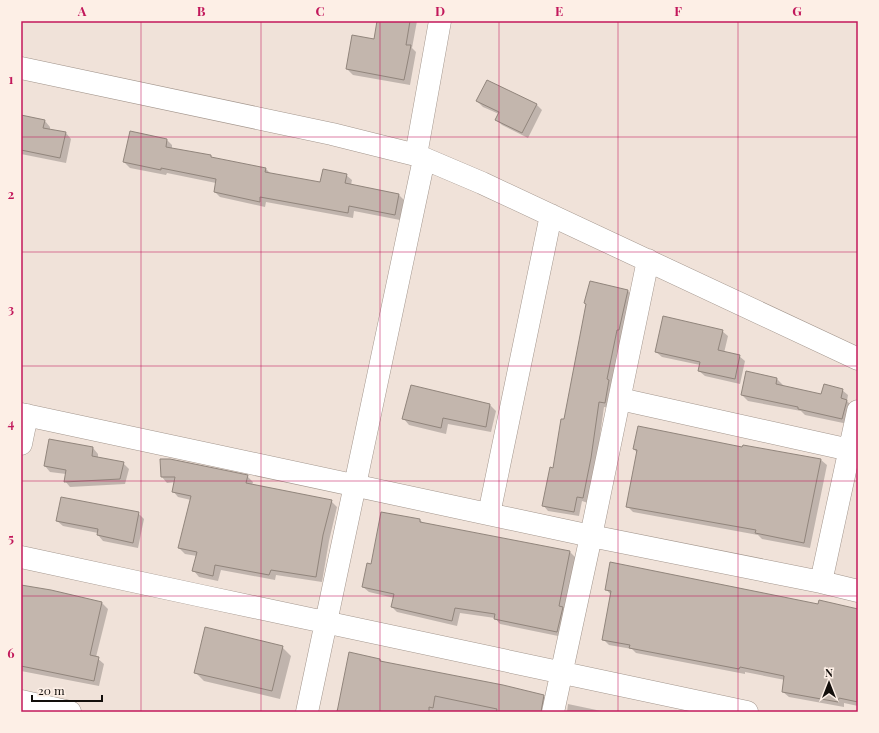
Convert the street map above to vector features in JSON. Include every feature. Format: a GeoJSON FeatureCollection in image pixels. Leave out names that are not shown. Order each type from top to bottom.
{"type":"FeatureCollection","features":[{"type":"Feature","properties":{"kind":"street"},"geometry":{"type":"LineString","coordinates":[[307,712],[355,485],[420,157],[440,21]]}},
{"type":"Feature","properties":{"kind":"street"},"geometry":{"type":"LineString","coordinates":[[21,68],[332,134],[420,157],[482,183],[858,359]]}},
{"type":"Feature","properties":{"kind":"street"},"geometry":{"type":"LineString","coordinates":[[489,514],[551,215]]}},
{"type":"Feature","properties":{"kind":"street"},"geometry":{"type":"LineString","coordinates":[[553,712],[648,260]]}},
{"type":"Feature","properties":{"kind":"street"},"geometry":{"type":"LineString","coordinates":[[620,399],[850,450]]}},
{"type":"Feature","properties":{"kind":"street"},"geometry":{"type":"LineString","coordinates":[[821,582],[858,411]]}},
{"type":"Feature","properties":{"kind":"street"},"geometry":{"type":"LineString","coordinates":[[21,444],[24,414],[591,536],[821,582],[858,591]]}},
{"type":"Feature","properties":{"kind":"street"},"geometry":{"type":"LineString","coordinates":[[21,557],[561,674],[747,712]]}},
{"type":"Feature","properties":{"kind":"street"},"geometry":{"type":"LineString","coordinates":[[21,701],[70,712]]}},
{"type":"Feature","properties":{"kind":"building"},"geometry":{"type":"Polygon","coordinates":[[[377,21],[410,21],[406,45],[411,45],[404,80],[346,69],[352,35],[374,39],[377,21]]]}},
{"type":"Feature","properties":{"kind":"building"},"geometry":{"type":"Polygon","coordinates":[[[487,80],[537,104],[522,133],[495,120],[499,112],[476,101],[487,80]]]}},
{"type":"Feature","properties":{"kind":"building"},"geometry":{"type":"Polygon","coordinates":[[[21,115],[45,120],[43,128],[66,132],[60,158],[21,150],[21,115]]]}},
{"type":"Feature","properties":{"kind":"building"},"geometry":{"type":"Polygon","coordinates":[[[130,131],[167,139],[166,147],[211,155],[211,157],[266,168],[265,172],[320,182],[323,169],[347,174],[345,183],[399,194],[395,215],[349,206],[348,213],[260,197],[260,202],[214,192],[216,179],[123,162],[130,131]]]}},
{"type":"Feature","properties":{"kind":"building"},"geometry":{"type":"Polygon","coordinates":[[[590,281],[628,290],[619,330],[617,330],[607,379],[609,380],[605,403],[599,402],[591,458],[583,498],[577,497],[574,512],[542,506],[550,467],[553,468],[561,419],[564,419],[586,304],[584,303],[590,281]]]}},
{"type":"Feature","properties":{"kind":"building"},"geometry":{"type":"Polygon","coordinates":[[[663,316],[723,330],[718,350],[740,355],[735,379],[698,371],[700,362],[655,352],[663,316]]]}},
{"type":"Feature","properties":{"kind":"building"},"geometry":{"type":"Polygon","coordinates":[[[746,371],[777,378],[776,384],[821,394],[824,384],[843,389],[841,398],[847,400],[842,419],[798,409],[798,407],[741,395],[746,371]]]}},
{"type":"Feature","properties":{"kind":"building"},"geometry":{"type":"Polygon","coordinates":[[[411,385],[490,404],[486,427],[443,418],[441,428],[402,419],[411,385]]]}},
{"type":"Feature","properties":{"kind":"building"},"geometry":{"type":"Polygon","coordinates":[[[638,426],[742,447],[743,445],[821,459],[804,543],[755,533],[756,530],[626,507],[637,450],[633,449],[638,426]]]}},
{"type":"Feature","properties":{"kind":"building"},"geometry":{"type":"Polygon","coordinates":[[[49,439],[93,447],[92,456],[124,462],[120,479],[64,482],[66,470],[44,466],[49,439]]]}},
{"type":"Feature","properties":{"kind":"building"},"geometry":{"type":"Polygon","coordinates":[[[160,459],[170,459],[248,475],[246,483],[332,500],[323,535],[316,577],[271,570],[269,575],[215,565],[213,576],[192,571],[197,552],[178,548],[191,496],[172,492],[175,477],[161,477],[160,459]]]}},
{"type":"Feature","properties":{"kind":"building"},"geometry":{"type":"Polygon","coordinates":[[[61,497],[139,512],[133,543],[97,535],[98,529],[56,521],[61,497]]]}},
{"type":"Feature","properties":{"kind":"building"},"geometry":{"type":"Polygon","coordinates":[[[381,512],[420,519],[420,522],[570,551],[559,606],[563,607],[557,632],[494,619],[495,614],[455,608],[452,621],[391,607],[394,594],[362,587],[367,563],[371,564],[381,512]]]}},
{"type":"Feature","properties":{"kind":"building"},"geometry":{"type":"Polygon","coordinates":[[[610,562],[818,604],[819,600],[858,609],[858,702],[839,698],[838,702],[782,692],[784,676],[629,648],[630,645],[602,640],[611,591],[605,590],[610,562]]]}},
{"type":"Feature","properties":{"kind":"building"},"geometry":{"type":"Polygon","coordinates":[[[21,585],[51,590],[102,602],[90,655],[99,657],[94,681],[21,666],[21,585]]]}},
{"type":"Feature","properties":{"kind":"building"},"geometry":{"type":"Polygon","coordinates":[[[205,627],[283,646],[272,691],[194,673],[205,627]]]}},
{"type":"Feature","properties":{"kind":"building"},"geometry":{"type":"Polygon","coordinates":[[[349,652],[380,659],[380,661],[503,685],[544,695],[541,712],[496,712],[497,709],[435,696],[433,708],[429,707],[429,712],[337,712],[349,652]]]}}]}
